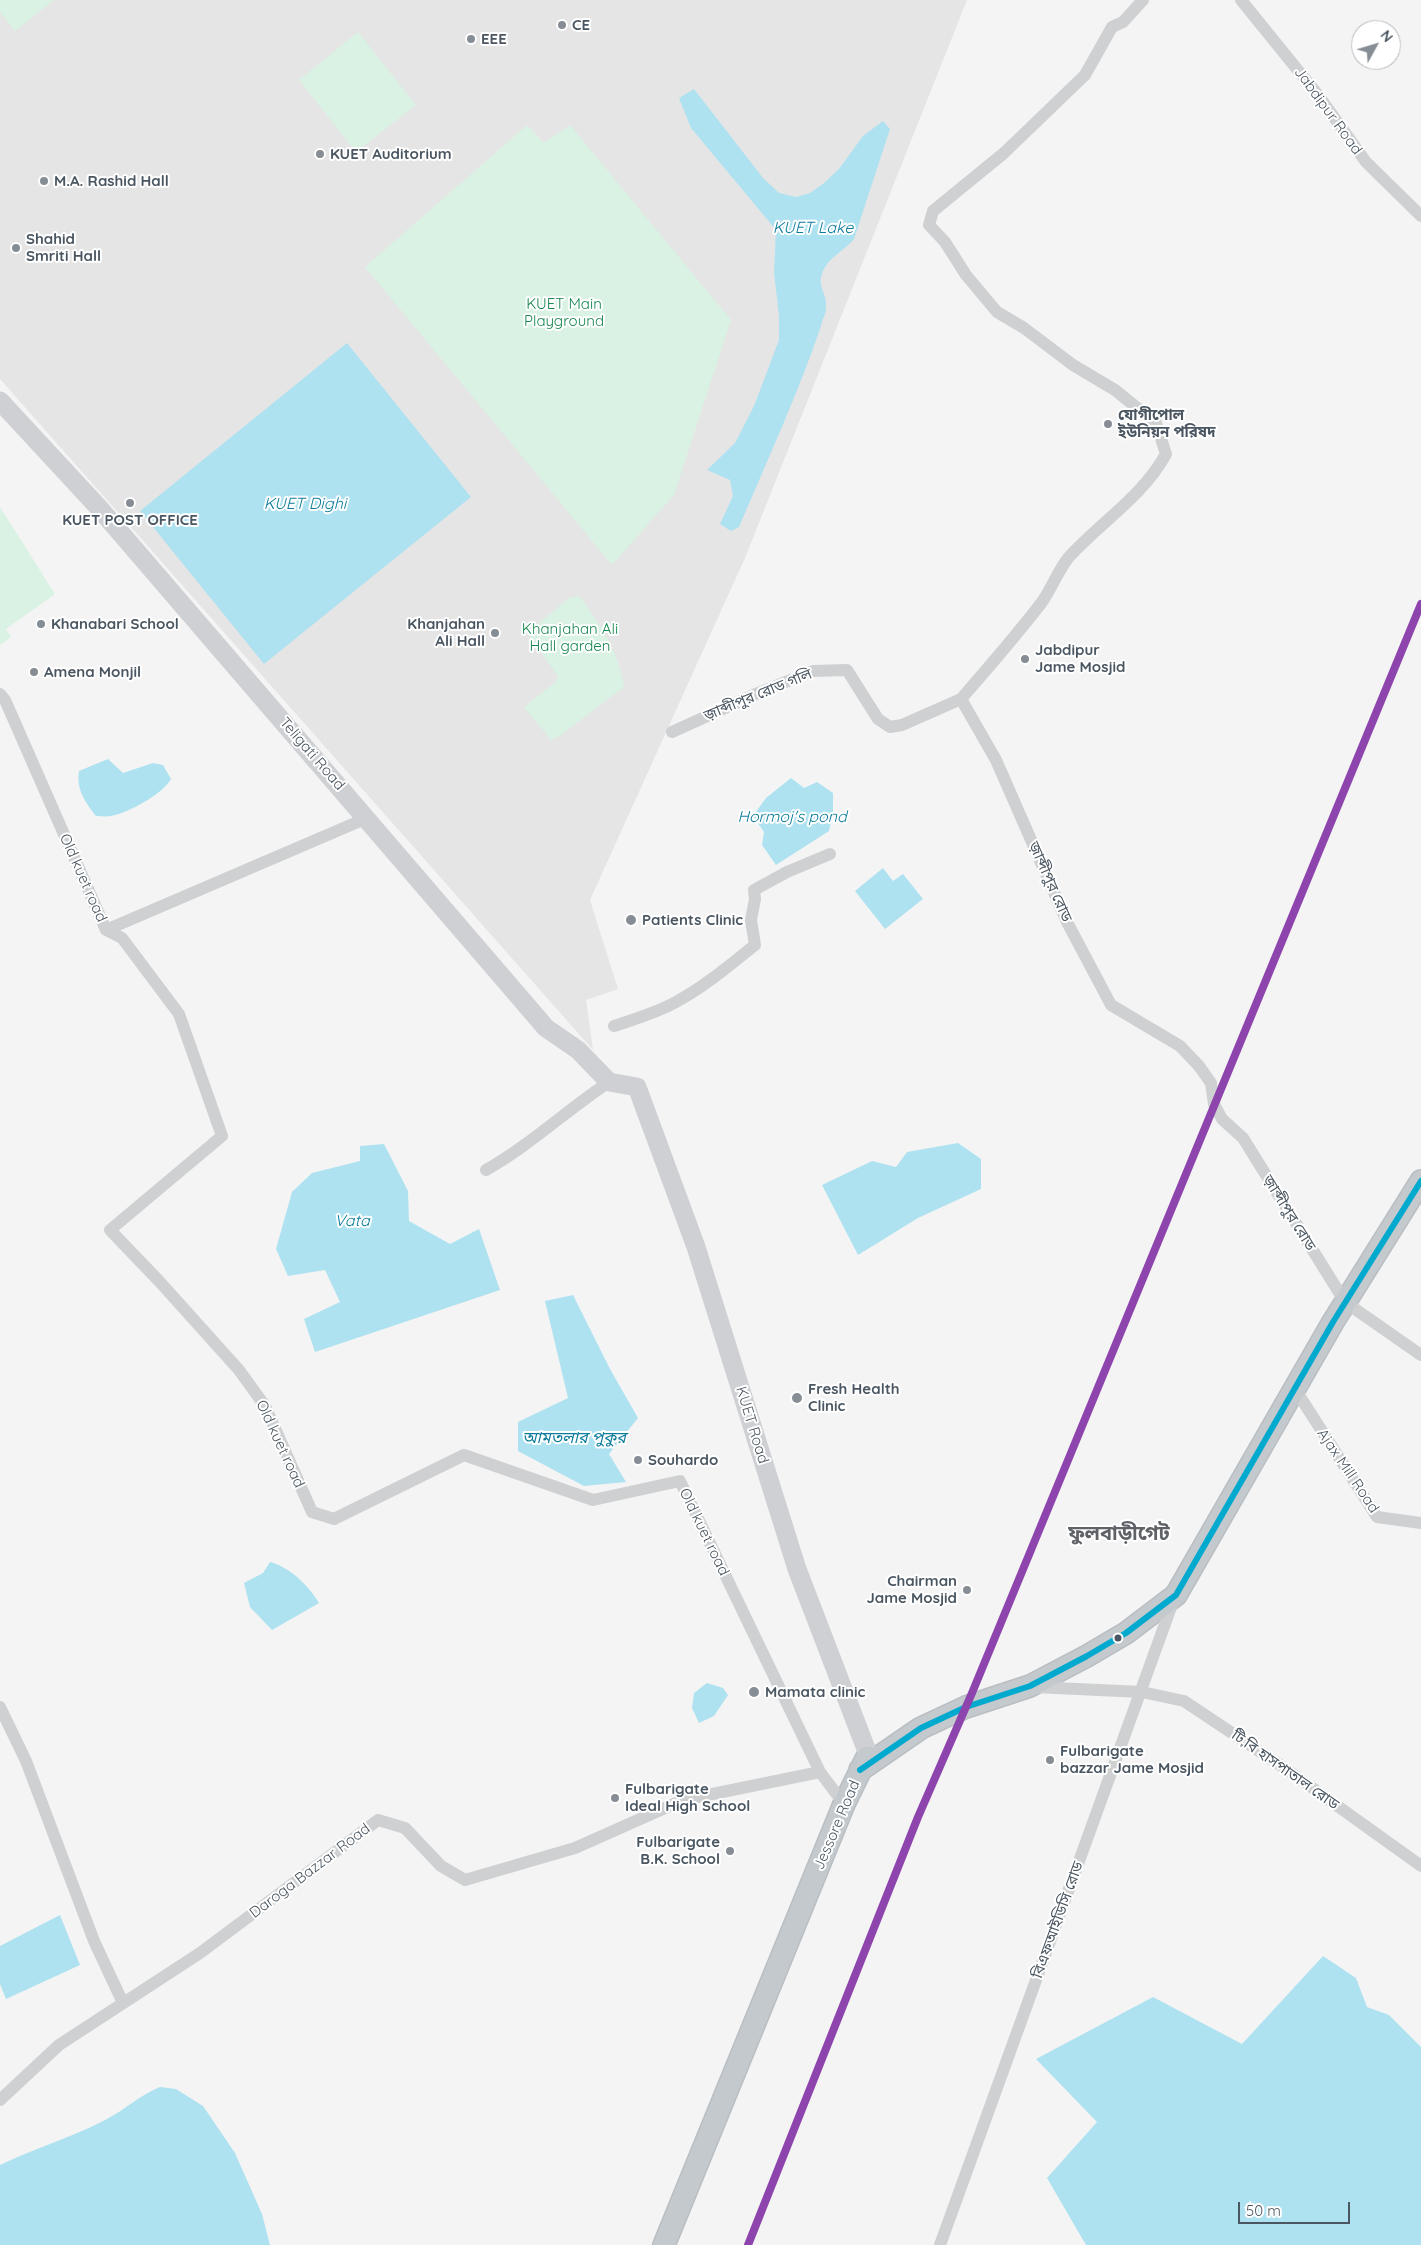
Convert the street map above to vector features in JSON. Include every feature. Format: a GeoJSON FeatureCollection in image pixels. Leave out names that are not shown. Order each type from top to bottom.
{"type":"FeatureCollection","features":[{"type":"Feature","properties":{"kind":"highway"},"geometry":{"type":"LineString","coordinates":[[867,1761],[928,1711],[972,1693],[1021,1685],[1058,1671],[1126,1633],[1176,1595],[1345,1302],[1421,1181]]}},
{"type":"Feature","properties":{"kind":"highway","name":"Jessore Road"},"geometry":{"type":"LineString","coordinates":[[664,2245],[844,1804],[867,1761]]}},
{"type":"Feature","properties":{"kind":"main road","name":"Teligati Road"},"geometry":{"type":"LineString","coordinates":[[0,401],[100,509],[546,1028],[578,1050],[609,1082]]}},
{"type":"Feature","properties":{"kind":"main road","name":"KUET Road"},"geometry":{"type":"LineString","coordinates":[[609,1082],[637,1087],[696,1247],[797,1569],[867,1761]]}},
{"type":"Feature","properties":{"kind":"street"},"geometry":{"type":"LineString","coordinates":[[961,699],[1043,600],[1068,558],[1107,519],[1135,496],[1160,465],[1166,454],[1156,423],[1115,390],[1073,365],[1024,328],[997,312],[966,275],[945,242],[929,225],[933,211],[1010,148],[1085,75],[1112,27],[1123,22],[1143,0]]}},
{"type":"Feature","properties":{"kind":"street","name":"Jabdipur Road"},"geometry":{"type":"LineString","coordinates":[[1241,0],[1318,95],[1366,162],[1421,216]]}},
{"type":"Feature","properties":{"kind":"street","name":"জ়াব্দীপুর রোড গলি"},"geometry":{"type":"LineString","coordinates":[[672,732],[758,692],[813,671],[847,670],[878,719],[890,727],[902,725],[961,699]]}},
{"type":"Feature","properties":{"kind":"street","name":"Old kuet road"},"geometry":{"type":"LineString","coordinates":[[0,694],[5,700],[106,930],[122,938],[179,1014],[222,1136],[110,1230],[160,1281],[240,1370],[265,1406],[312,1512],[334,1519],[464,1455],[593,1500],[680,1482],[820,1772],[844,1804]]}},
{"type":"Feature","properties":{"kind":"street","name":"জ়াব্দীপুর রোড"},"geometry":{"type":"LineString","coordinates":[[961,699],[996,760],[1067,922],[1111,1005],[1180,1046],[1199,1066],[1211,1083],[1214,1104],[1222,1118],[1243,1138],[1345,1302]]}},
{"type":"Feature","properties":{"kind":"street"},"geometry":{"type":"LineString","coordinates":[[106,930],[367,818]]}},
{"type":"Feature","properties":{"kind":"street"},"geometry":{"type":"LineString","coordinates":[[614,1026],[676,1002],[707,983],[755,946],[751,920],[755,899],[754,890],[787,872],[830,854]]}},
{"type":"Feature","properties":{"kind":"street"},"geometry":{"type":"LineString","coordinates":[[486,1170],[512,1156],[577,1104],[609,1082]]}},
{"type":"Feature","properties":{"kind":"street"},"geometry":{"type":"LineString","coordinates":[[1345,1302],[1421,1356]]}},
{"type":"Feature","properties":{"kind":"street","name":"Ajax Mill Road"},"geometry":{"type":"LineString","coordinates":[[1295,1389],[1377,1517],[1421,1523]]}},
{"type":"Feature","properties":{"kind":"street","name":"বিএফআইডিসি রোড"},"geometry":{"type":"LineString","coordinates":[[940,2245],[1176,1595]]}},
{"type":"Feature","properties":{"kind":"street","name":"টি,বি হাসপাতাল রোড"},"geometry":{"type":"LineString","coordinates":[[1021,1685],[1142,1692],[1184,1701],[1286,1770],[1421,1866]]}},
{"type":"Feature","properties":{"kind":"street"},"geometry":{"type":"LineString","coordinates":[[0,1707],[26,1761],[94,1941],[123,2003]]}},
{"type":"Feature","properties":{"kind":"street","name":"Daroga Bazzar Road"},"geometry":{"type":"LineString","coordinates":[[0,2100],[59,2045],[200,1953],[378,1820],[405,1828],[441,1866],[465,1880],[576,1848],[683,1800],[820,1772]]}},
{"type":"Feature","properties":{"kind":"shaded area"},"geometry":{"type":"Polygon","coordinates":[[[0,0],[967,0],[745,558],[590,900],[618,989],[586,1000],[593,1050],[0,379],[0,0]]]}},
{"type":"Feature","properties":{"kind":"green space"},"geometry":{"type":"Polygon","coordinates":[[[0,0],[54,0],[15,31],[0,12],[0,0]]]}},
{"type":"Feature","properties":{"kind":"green space"},"geometry":{"type":"Polygon","coordinates":[[[358,32],[416,105],[356,152],[299,80],[358,32]]]}},
{"type":"Feature","properties":{"kind":"green space","name":"KUET Main Playground"},"geometry":{"type":"Polygon","coordinates":[[[527,125],[544,143],[570,125],[731,320],[674,495],[612,565],[365,267],[527,125]]]}},
{"type":"Feature","properties":{"kind":"green space"},"geometry":{"type":"Polygon","coordinates":[[[0,507],[55,594],[6,629],[11,637],[0,645],[0,507]]]}},
{"type":"Feature","properties":{"kind":"green space","name":"Khanjahan Ali Hall garden"},"geometry":{"type":"Polygon","coordinates":[[[579,596],[608,638],[618,662],[624,687],[561,735],[551,740],[524,707],[556,682],[558,676],[527,633],[569,598],[579,596]]]}},
{"type":"Feature","properties":{"kind":"water","name":"KUET Lake"},"geometry":{"type":"Polygon","coordinates":[[[694,89],[763,178],[779,193],[796,197],[810,193],[824,183],[839,169],[863,136],[883,121],[890,129],[854,239],[829,261],[823,271],[821,286],[826,310],[821,326],[782,427],[739,527],[731,531],[720,524],[733,496],[730,480],[707,470],[735,443],[754,406],[779,340],[779,316],[774,272],[776,230],[691,128],[679,98],[694,89]]]}},
{"type":"Feature","properties":{"kind":"water","name":"KUET Dighi"},"geometry":{"type":"Polygon","coordinates":[[[347,343],[471,497],[264,664],[140,511],[347,343]]]}},
{"type":"Feature","properties":{"kind":"water"},"geometry":{"type":"Polygon","coordinates":[[[108,759],[123,773],[153,763],[163,765],[171,779],[161,791],[135,807],[111,816],[96,816],[82,795],[78,778],[79,771],[108,759]]]}},
{"type":"Feature","properties":{"kind":"water","name":"Hormoj's pond"},"geometry":{"type":"Polygon","coordinates":[[[791,778],[804,788],[817,782],[833,793],[833,813],[829,831],[776,865],[762,845],[764,832],[753,816],[766,798],[791,778]]]}},
{"type":"Feature","properties":{"kind":"water"},"geometry":{"type":"Polygon","coordinates":[[[883,868],[893,881],[903,874],[923,899],[885,929],[855,891],[883,868]]]}},
{"type":"Feature","properties":{"kind":"water"},"geometry":{"type":"Polygon","coordinates":[[[958,1143],[981,1159],[981,1189],[918,1218],[858,1255],[822,1185],[872,1161],[896,1167],[907,1152],[958,1143]]]}},
{"type":"Feature","properties":{"kind":"water","name":"Vata"},"geometry":{"type":"Polygon","coordinates":[[[384,1144],[408,1191],[409,1221],[450,1244],[479,1229],[500,1290],[315,1352],[304,1319],[340,1302],[325,1270],[288,1276],[276,1249],[292,1192],[312,1173],[360,1161],[360,1146],[384,1144]]]}},
{"type":"Feature","properties":{"kind":"water","name":"আমতলার পুকুর"},"geometry":{"type":"Polygon","coordinates":[[[573,1295],[610,1369],[638,1418],[609,1454],[626,1482],[584,1486],[518,1451],[518,1422],[568,1398],[545,1301],[573,1295]]]}},
{"type":"Feature","properties":{"kind":"water"},"geometry":{"type":"Polygon","coordinates":[[[270,1562],[285,1568],[298,1578],[319,1603],[272,1630],[250,1607],[244,1583],[263,1573],[270,1562]]]}},
{"type":"Feature","properties":{"kind":"water"},"geometry":{"type":"Polygon","coordinates":[[[707,1683],[723,1688],[728,1695],[714,1716],[699,1723],[692,1708],[694,1693],[707,1683]]]}},
{"type":"Feature","properties":{"kind":"water"},"geometry":{"type":"Polygon","coordinates":[[[60,1915],[80,1965],[6,1999],[0,1984],[0,1946],[60,1915]]]}},
{"type":"Feature","properties":{"kind":"water"},"geometry":{"type":"Polygon","coordinates":[[[1323,1956],[1356,1978],[1367,2007],[1389,2015],[1421,2047],[1421,2245],[1086,2245],[1047,2178],[1097,2122],[1036,2059],[1153,1997],[1242,2044],[1323,1956]]]}},
{"type":"Feature","properties":{"kind":"water"},"geometry":{"type":"Polygon","coordinates":[[[160,2087],[176,2089],[203,2106],[235,2153],[262,2214],[270,2245],[0,2245],[0,2165],[94,2125],[160,2087]]]}},
{"type":"Feature","properties":{"kind":"transit line"},"geometry":{"type":"LineString","coordinates":[[748,2245],[918,1817],[972,1693],[1421,604]]}},
{"type":"Feature","properties":{"kind":"transit line"},"geometry":{"type":"LineString","coordinates":[[860,1770],[921,1728],[966,1707],[1030,1686],[1087,1656],[1126,1633],[1176,1595],[1333,1322],[1421,1181]]}},
{"type":"Feature","properties":{"kind":"place","name":"CE"},"geometry":{"type":"Point","coordinates":[562,25]}},
{"type":"Feature","properties":{"kind":"place","name":"EEE"},"geometry":{"type":"Point","coordinates":[471,39]}},
{"type":"Feature","properties":{"kind":"place","name":"KUET Auditorium"},"geometry":{"type":"Point","coordinates":[320,154]}},
{"type":"Feature","properties":{"kind":"place","name":"M.A. Rashid Hall"},"geometry":{"type":"Point","coordinates":[44,181]}},
{"type":"Feature","properties":{"kind":"place","name":"Shahid Smriti Hall"},"geometry":{"type":"Point","coordinates":[16,248]}},
{"type":"Feature","properties":{"kind":"place","name":"যোগীপোল ইউনিয়ন পরিষদ"},"geometry":{"type":"Point","coordinates":[1108,424]}},
{"type":"Feature","properties":{"kind":"place","name":"KUET POST OFFICE"},"geometry":{"type":"Point","coordinates":[130,503]}},
{"type":"Feature","properties":{"kind":"place","name":"Khanabari School"},"geometry":{"type":"Point","coordinates":[41,624]}},
{"type":"Feature","properties":{"kind":"place","name":"Khanjahan Ali Hall"},"geometry":{"type":"Point","coordinates":[495,633]}},
{"type":"Feature","properties":{"kind":"place","name":"Jabdipur Jame Mosjid"},"geometry":{"type":"Point","coordinates":[1025,659]}},
{"type":"Feature","properties":{"kind":"place","name":"Amena Monjil"},"geometry":{"type":"Point","coordinates":[34,672]}},
{"type":"Feature","properties":{"kind":"place","name":"Patients Clinic"},"geometry":{"type":"Point","coordinates":[631,920]}},
{"type":"Feature","properties":{"kind":"place","name":"Fresh Health Clinic"},"geometry":{"type":"Point","coordinates":[797,1398]}},
{"type":"Feature","properties":{"kind":"place","name":"Souhardo"},"geometry":{"type":"Point","coordinates":[638,1460]}},
{"type":"Feature","properties":{"kind":"place","name":"Chairman Jame Mosjid"},"geometry":{"type":"Point","coordinates":[967,1590]}},
{"type":"Feature","properties":{"kind":"place","name":"Mamata clinic"},"geometry":{"type":"Point","coordinates":[754,1692]}},
{"type":"Feature","properties":{"kind":"place","name":"Fulbarigate bazzar Jame Mosjid"},"geometry":{"type":"Point","coordinates":[1050,1760]}},
{"type":"Feature","properties":{"kind":"place","name":"Fulbarigate Ideal High School"},"geometry":{"type":"Point","coordinates":[615,1798]}},
{"type":"Feature","properties":{"kind":"place","name":"Fulbarigate B.K. School"},"geometry":{"type":"Point","coordinates":[730,1851]}},
{"type":"Feature","properties":{"kind":"district","name":"ফুলবাড়ীগেট"},"geometry":{"type":"Point","coordinates":[1119,1534]}}]}
